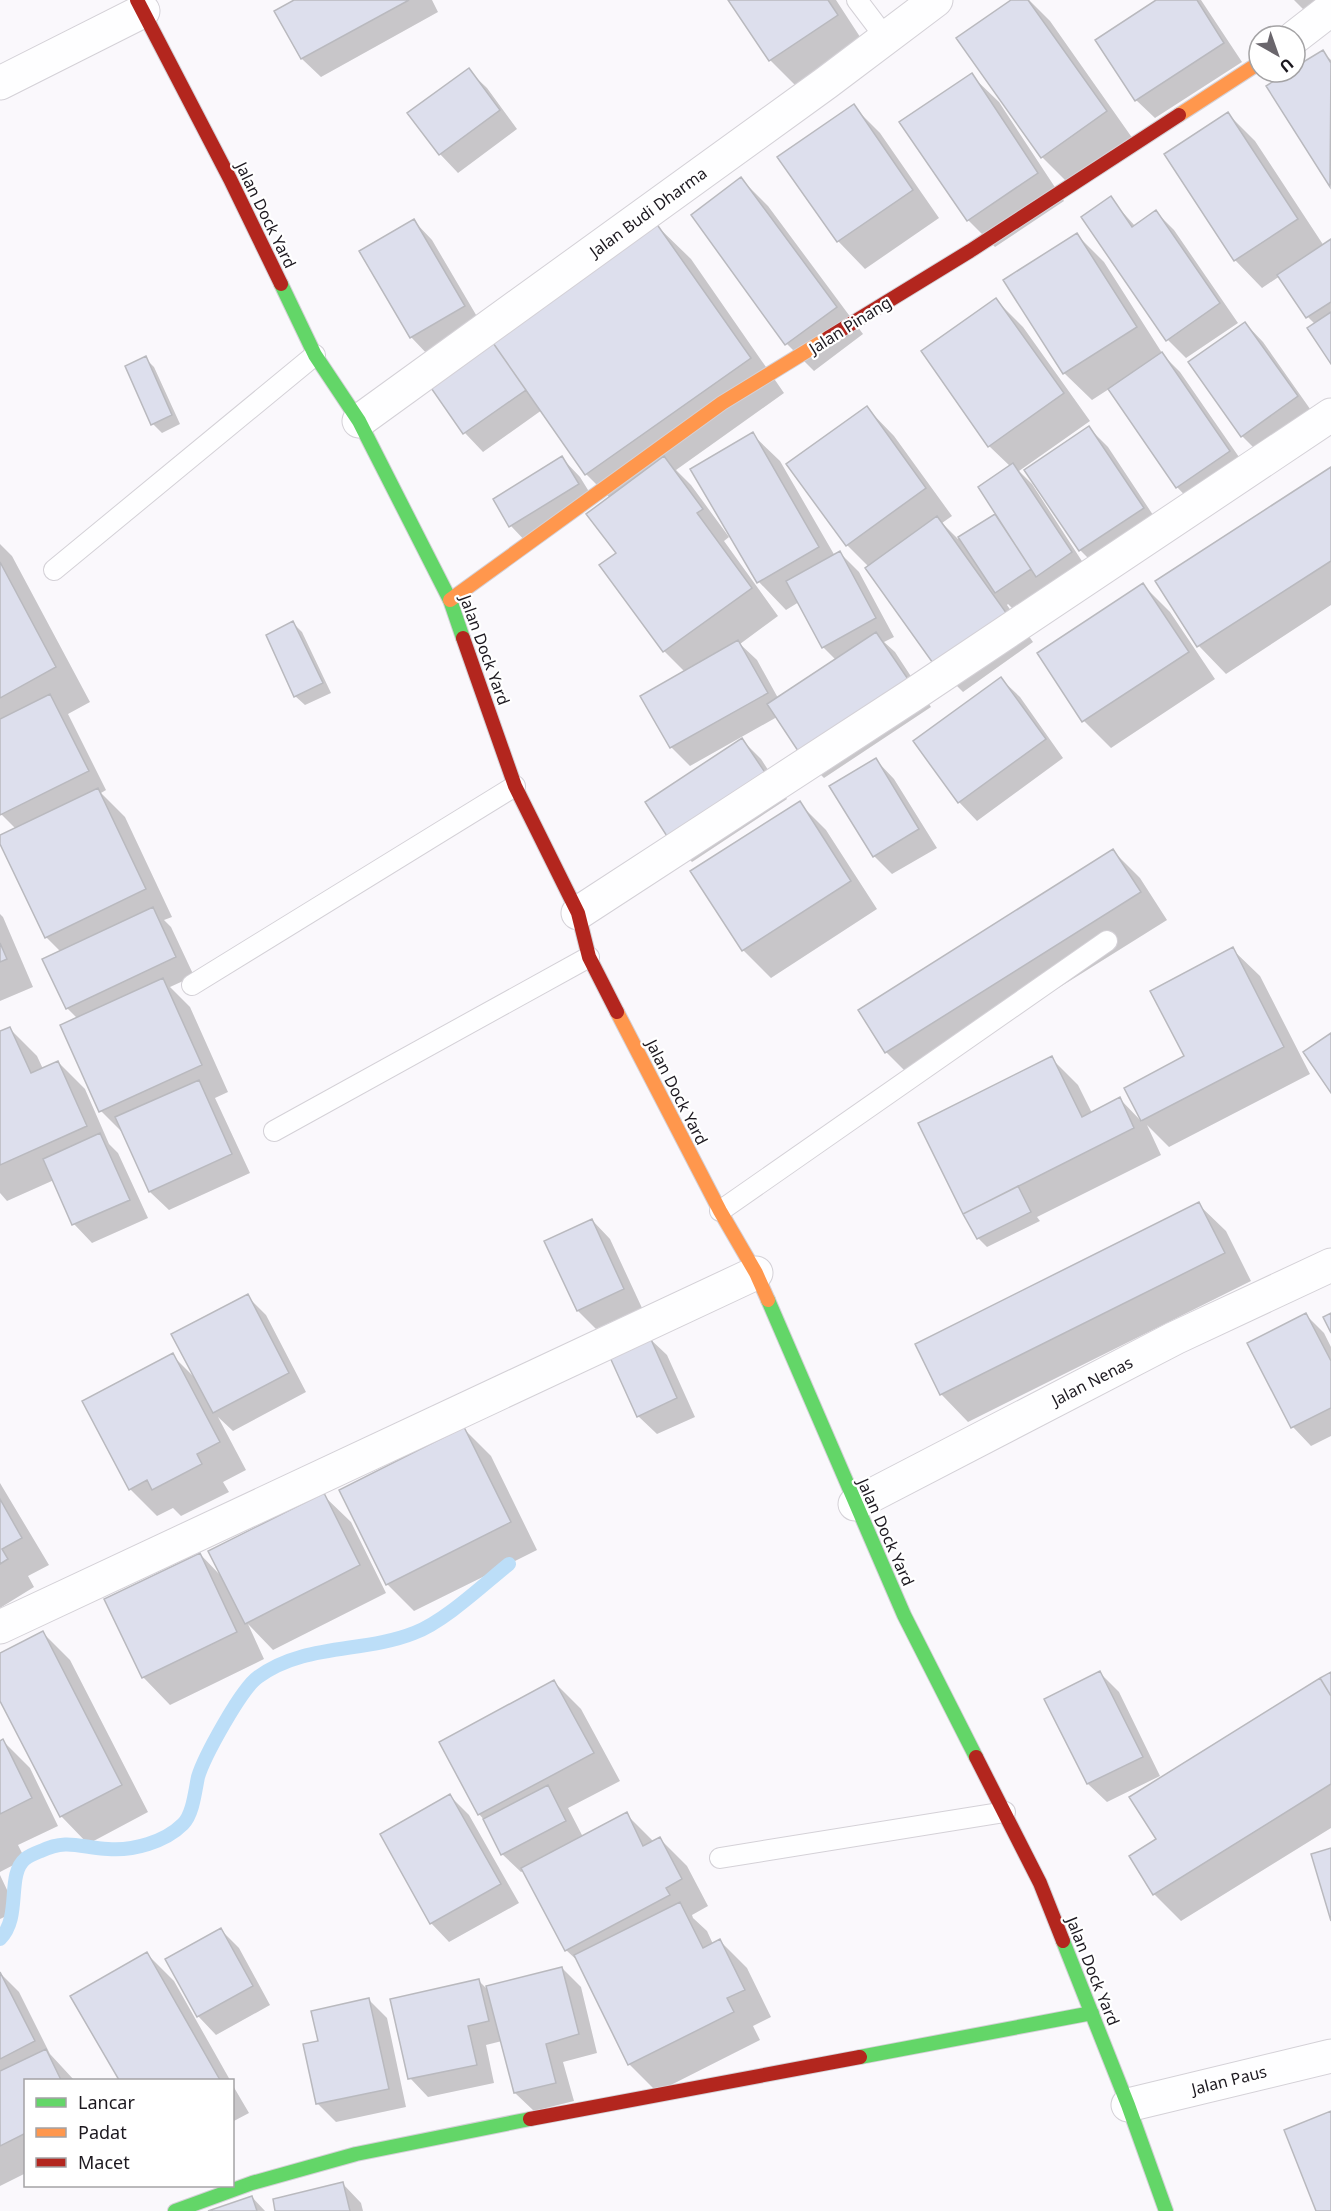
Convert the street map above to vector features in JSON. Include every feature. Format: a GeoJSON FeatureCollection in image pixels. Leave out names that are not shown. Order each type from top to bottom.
{"type":"FeatureCollection","features":[{"type":"Feature","properties":{"kind":"street","name":"Jalan Budi Dharma"},"geometry":{"type":"LineString","coordinates":[[358,421],[826,83],[936,0]]}},
{"type":"Feature","properties":{"kind":"street"},"geometry":{"type":"LineString","coordinates":[[0,83],[140,6]]}},
{"type":"Feature","properties":{"kind":"street","name":"Jalan Dock Yard"},"geometry":{"type":"LineString","coordinates":[[140,6],[230,179],[315,355],[358,421],[450,600],[515,786],[578,913],[589,957],[720,1211],[756,1273],[904,1615],[1040,1883],[1128,2105],[1166,2211]]}},
{"type":"Feature","properties":{"kind":"street"},"geometry":{"type":"LineString","coordinates":[[1307,28],[1331,9]]}},
{"type":"Feature","properties":{"kind":"street","name":"Jalan Pinang"},"geometry":{"type":"LineString","coordinates":[[450,600],[722,404],[970,251],[1247,71]]}},
{"type":"Feature","properties":{"kind":"street"},"geometry":{"type":"LineString","coordinates":[[578,913],[911,696],[1331,415]]}},
{"type":"Feature","properties":{"kind":"street","name":"Jalan Nenas"},"geometry":{"type":"LineString","coordinates":[[855,1504],[1175,1338],[1331,1265]]}},
{"type":"Feature","properties":{"kind":"street"},"geometry":{"type":"LineString","coordinates":[[0,1627],[756,1273]]}},
{"type":"Feature","properties":{"kind":"street"},"geometry":{"type":"LineString","coordinates":[[175,2211],[236,2188],[304,2167],[383,2147],[1092,2013]]}},
{"type":"Feature","properties":{"kind":"street","name":"Jalan Paus"},"geometry":{"type":"LineString","coordinates":[[1128,2105],[1331,2055]]}},
{"type":"Feature","properties":{"kind":"lane"},"geometry":{"type":"LineString","coordinates":[[856,0],[885,37]]}},
{"type":"Feature","properties":{"kind":"lane"},"geometry":{"type":"LineString","coordinates":[[54,570],[315,355]]}},
{"type":"Feature","properties":{"kind":"lane"},"geometry":{"type":"LineString","coordinates":[[192,985],[515,786]]}},
{"type":"Feature","properties":{"kind":"lane"},"geometry":{"type":"LineString","coordinates":[[720,1211],[1107,941]]}},
{"type":"Feature","properties":{"kind":"lane"},"geometry":{"type":"LineString","coordinates":[[274,1131],[589,957]]}},
{"type":"Feature","properties":{"kind":"lane"},"geometry":{"type":"LineString","coordinates":[[720,1858],[1005,1812]]}},
{"type":"Feature","properties":{"kind":"building"},"geometry":{"type":"Polygon","coordinates":[[[294,0],[409,0],[301,59],[274,11],[294,0]]]}},
{"type":"Feature","properties":{"kind":"building"},"geometry":{"type":"Polygon","coordinates":[[[728,0],[828,0],[838,15],[769,61],[728,0]]]}},
{"type":"Feature","properties":{"kind":"building"},"geometry":{"type":"Polygon","coordinates":[[[1011,0],[1028,0],[1107,111],[1041,158],[956,38],[1011,0]]]}},
{"type":"Feature","properties":{"kind":"building"},"geometry":{"type":"Polygon","coordinates":[[[1156,0],[1197,0],[1224,43],[1135,101],[1095,40],[1156,0]]]}},
{"type":"Feature","properties":{"kind":"building"},"geometry":{"type":"Polygon","coordinates":[[[1323,50],[1331,63],[1330,187],[1266,86],[1269,84],[1307,84],[1307,60],[1323,50]]]}},
{"type":"Feature","properties":{"kind":"building"},"geometry":{"type":"Polygon","coordinates":[[[469,68],[500,110],[439,155],[407,113],[469,68]]]}},
{"type":"Feature","properties":{"kind":"building"},"geometry":{"type":"Polygon","coordinates":[[[972,73],[1038,173],[967,221],[899,122],[972,73]]]}},
{"type":"Feature","properties":{"kind":"building"},"geometry":{"type":"Polygon","coordinates":[[[854,104],[913,190],[837,242],[777,157],[854,104]]]}},
{"type":"Feature","properties":{"kind":"building"},"geometry":{"type":"Polygon","coordinates":[[[1228,112],[1298,219],[1234,261],[1164,154],[1228,112]]]}},
{"type":"Feature","properties":{"kind":"building"},"geometry":{"type":"Polygon","coordinates":[[[741,177],[837,307],[785,345],[691,215],[741,177]]]}},
{"type":"Feature","properties":{"kind":"building"},"geometry":{"type":"Polygon","coordinates":[[[1111,196],[1132,227],[1156,210],[1220,303],[1166,341],[1081,217],[1111,196]]]}},
{"type":"Feature","properties":{"kind":"building"},"geometry":{"type":"Polygon","coordinates":[[[414,219],[465,306],[410,338],[359,251],[414,219]]]}},
{"type":"Feature","properties":{"kind":"building"},"geometry":{"type":"Polygon","coordinates":[[[656,223],[751,358],[585,475],[491,340],[656,223]]]}},
{"type":"Feature","properties":{"kind":"building"},"geometry":{"type":"Polygon","coordinates":[[[1077,233],[1137,327],[1063,374],[1003,280],[1077,233]]]}},
{"type":"Feature","properties":{"kind":"building"},"geometry":{"type":"Polygon","coordinates":[[[1331,239],[1331,302],[1306,318],[1277,275],[1331,239]]]}},
{"type":"Feature","properties":{"kind":"building"},"geometry":{"type":"Polygon","coordinates":[[[996,298],[1064,393],[988,447],[921,351],[996,298]]]}},
{"type":"Feature","properties":{"kind":"building"},"geometry":{"type":"Polygon","coordinates":[[[1331,312],[1331,364],[1307,328],[1331,312]]]}},
{"type":"Feature","properties":{"kind":"building"},"geometry":{"type":"Polygon","coordinates":[[[1245,322],[1298,396],[1241,437],[1188,362],[1245,322]]]}},
{"type":"Feature","properties":{"kind":"building"},"geometry":{"type":"Polygon","coordinates":[[[491,340],[526,390],[463,434],[429,385],[491,340]]]}},
{"type":"Feature","properties":{"kind":"building"},"geometry":{"type":"Polygon","coordinates":[[[1162,352],[1230,451],[1176,488],[1108,389],[1162,352]]]}},
{"type":"Feature","properties":{"kind":"building"},"geometry":{"type":"Polygon","coordinates":[[[146,356],[172,415],[151,425],[125,366],[146,356]]]}},
{"type":"Feature","properties":{"kind":"building"},"geometry":{"type":"Polygon","coordinates":[[[867,406],[926,488],[846,546],[786,464],[867,406]]]}},
{"type":"Feature","properties":{"kind":"building"},"geometry":{"type":"Polygon","coordinates":[[[1089,426],[1144,508],[1079,551],[1024,470],[1089,426]]]}},
{"type":"Feature","properties":{"kind":"building"},"geometry":{"type":"Polygon","coordinates":[[[753,432],[819,547],[757,583],[690,469],[753,432]]]}},
{"type":"Feature","properties":{"kind":"building"},"geometry":{"type":"Polygon","coordinates":[[[562,456],[579,484],[509,527],[493,499],[562,456]]]}},
{"type":"Feature","properties":{"kind":"building"},"geometry":{"type":"Polygon","coordinates":[[[664,456],[703,509],[697,513],[752,588],[663,652],[599,565],[616,553],[586,514],[664,456]]]}},
{"type":"Feature","properties":{"kind":"building"},"geometry":{"type":"Polygon","coordinates":[[[1013,463],[1072,552],[1036,577],[978,487],[1013,463]]]}},
{"type":"Feature","properties":{"kind":"building"},"geometry":{"type":"Polygon","coordinates":[[[1331,467],[1331,561],[1197,647],[1155,581],[1331,467]]]}},
{"type":"Feature","properties":{"kind":"building"},"geometry":{"type":"Polygon","coordinates":[[[995,514],[1031,569],[995,593],[958,537],[995,514]]]}},
{"type":"Feature","properties":{"kind":"building"},"geometry":{"type":"Polygon","coordinates":[[[937,516],[1007,614],[935,666],[865,568],[937,516]]]}},
{"type":"Feature","properties":{"kind":"building"},"geometry":{"type":"Polygon","coordinates":[[[840,551],[876,618],[822,648],[786,581],[840,551]]]}},
{"type":"Feature","properties":{"kind":"building"},"geometry":{"type":"Polygon","coordinates":[[[0,562],[56,667],[0,698],[0,562]]]}},
{"type":"Feature","properties":{"kind":"building"},"geometry":{"type":"Polygon","coordinates":[[[1143,583],[1189,652],[1082,722],[1037,653],[1143,583]]]}},
{"type":"Feature","properties":{"kind":"building"},"geometry":{"type":"Polygon","coordinates":[[[293,621],[323,683],[294,697],[266,635],[293,621]]]}},
{"type":"Feature","properties":{"kind":"building"},"geometry":{"type":"Polygon","coordinates":[[[876,632],[914,688],[804,760],[767,704],[876,632]]]}},
{"type":"Feature","properties":{"kind":"building"},"geometry":{"type":"Polygon","coordinates":[[[738,640],[768,693],[670,748],[640,696],[738,640]]]}},
{"type":"Feature","properties":{"kind":"building"},"geometry":{"type":"Polygon","coordinates":[[[1001,677],[1046,739],[958,803],[913,741],[1001,677]]]}},
{"type":"Feature","properties":{"kind":"building"},"geometry":{"type":"Polygon","coordinates":[[[50,694],[89,771],[0,815],[0,719],[50,694]]]}},
{"type":"Feature","properties":{"kind":"building"},"geometry":{"type":"Polygon","coordinates":[[[742,738],[770,780],[672,844],[645,802],[742,738]]]}},
{"type":"Feature","properties":{"kind":"building"},"geometry":{"type":"Polygon","coordinates":[[[876,758],[919,829],[873,857],[829,786],[876,758]]]}},
{"type":"Feature","properties":{"kind":"building"},"geometry":{"type":"Polygon","coordinates":[[[98,788],[146,889],[45,938],[0,844],[0,835],[98,788]]]}},
{"type":"Feature","properties":{"kind":"building"},"geometry":{"type":"Polygon","coordinates":[[[800,801],[851,881],[742,951],[690,871],[800,801]]]}},
{"type":"Feature","properties":{"kind":"building"},"geometry":{"type":"Polygon","coordinates":[[[1113,849],[1141,892],[885,1053],[858,1010],[1113,849]]]}},
{"type":"Feature","properties":{"kind":"building"},"geometry":{"type":"Polygon","coordinates":[[[153,907],[176,957],[66,1009],[42,959],[153,907]]]}},
{"type":"Feature","properties":{"kind":"building"},"geometry":{"type":"Polygon","coordinates":[[[0,943],[7,959],[0,962],[0,943]]]}},
{"type":"Feature","properties":{"kind":"building"},"geometry":{"type":"Polygon","coordinates":[[[1233,947],[1284,1047],[1141,1121],[1124,1088],[1184,1056],[1150,991],[1233,947]]]}},
{"type":"Feature","properties":{"kind":"building"},"geometry":{"type":"Polygon","coordinates":[[[163,978],[202,1065],[99,1112],[60,1025],[163,978]]]}},
{"type":"Feature","properties":{"kind":"building"},"geometry":{"type":"Polygon","coordinates":[[[10,1027],[31,1073],[58,1061],[87,1126],[0,1165],[0,1031],[10,1027]]]}},
{"type":"Feature","properties":{"kind":"building"},"geometry":{"type":"Polygon","coordinates":[[[1331,1033],[1331,1093],[1303,1052],[1331,1033]]]}},
{"type":"Feature","properties":{"kind":"building"},"geometry":{"type":"Polygon","coordinates":[[[1052,1056],[1082,1117],[1120,1097],[1134,1128],[963,1214],[918,1123],[1052,1056]]]}},
{"type":"Feature","properties":{"kind":"building"},"geometry":{"type":"Polygon","coordinates":[[[199,1080],[232,1154],[149,1192],[115,1117],[199,1080]]]}},
{"type":"Feature","properties":{"kind":"building"},"geometry":{"type":"Polygon","coordinates":[[[100,1133],[130,1200],[72,1225],[43,1159],[100,1133]]]}},
{"type":"Feature","properties":{"kind":"building"},"geometry":{"type":"Polygon","coordinates":[[[1018,1186],[1031,1212],[977,1239],[963,1214],[1018,1186]]]}},
{"type":"Feature","properties":{"kind":"building"},"geometry":{"type":"Polygon","coordinates":[[[1199,1202],[1225,1253],[940,1395],[915,1344],[1199,1202]]]}},
{"type":"Feature","properties":{"kind":"building"},"geometry":{"type":"Polygon","coordinates":[[[592,1219],[624,1289],[577,1311],[544,1241],[592,1219]]]}},
{"type":"Feature","properties":{"kind":"building"},"geometry":{"type":"Polygon","coordinates":[[[248,1294],[289,1373],[213,1413],[171,1334],[248,1294]]]}},
{"type":"Feature","properties":{"kind":"building"},"geometry":{"type":"Polygon","coordinates":[[[1306,1313],[1331,1361],[1331,1408],[1291,1428],[1247,1343],[1306,1313]]]}},
{"type":"Feature","properties":{"kind":"building"},"geometry":{"type":"Polygon","coordinates":[[[1331,1313],[1331,1333],[1323,1317],[1331,1313]]]}},
{"type":"Feature","properties":{"kind":"building"},"geometry":{"type":"Polygon","coordinates":[[[649,1335],[677,1398],[637,1417],[608,1353],[649,1335]]]}},
{"type":"Feature","properties":{"kind":"building"},"geometry":{"type":"Polygon","coordinates":[[[173,1353],[220,1442],[197,1454],[202,1464],[152,1490],[147,1480],[129,1490],[82,1401],[173,1353]]]}},
{"type":"Feature","properties":{"kind":"building"},"geometry":{"type":"Polygon","coordinates":[[[464,1427],[511,1522],[386,1585],[339,1490],[464,1427]]]}},
{"type":"Feature","properties":{"kind":"building"},"geometry":{"type":"Polygon","coordinates":[[[324,1493],[360,1565],[245,1624],[208,1551],[324,1493]]]}},
{"type":"Feature","properties":{"kind":"building"},"geometry":{"type":"Polygon","coordinates":[[[0,1499],[22,1538],[2,1549],[8,1559],[0,1564],[0,1499]]]}},
{"type":"Feature","properties":{"kind":"building"},"geometry":{"type":"Polygon","coordinates":[[[200,1553],[237,1632],[142,1678],[104,1599],[200,1553]]]}},
{"type":"Feature","properties":{"kind":"building"},"geometry":{"type":"Polygon","coordinates":[[[43,1631],[122,1785],[60,1817],[0,1701],[0,1653],[43,1631]]]}},
{"type":"Feature","properties":{"kind":"building"},"geometry":{"type":"Polygon","coordinates":[[[1100,1671],[1143,1757],[1087,1784],[1044,1699],[1100,1671]]]}},
{"type":"Feature","properties":{"kind":"building"},"geometry":{"type":"Polygon","coordinates":[[[1331,1672],[1331,1696],[1320,1678],[1331,1672]]]}},
{"type":"Feature","properties":{"kind":"building"},"geometry":{"type":"Polygon","coordinates":[[[1320,1678],[1331,1696],[1331,1784],[1153,1895],[1129,1856],[1156,1839],[1129,1797],[1320,1678]]]}},
{"type":"Feature","properties":{"kind":"building"},"geometry":{"type":"Polygon","coordinates":[[[554,1680],[594,1753],[478,1815],[439,1742],[554,1680]]]}},
{"type":"Feature","properties":{"kind":"building"},"geometry":{"type":"Polygon","coordinates":[[[3,1739],[32,1798],[0,1814],[0,1741],[3,1739]]]}},
{"type":"Feature","properties":{"kind":"building"},"geometry":{"type":"Polygon","coordinates":[[[548,1785],[566,1821],[501,1855],[483,1819],[548,1785]]]}},
{"type":"Feature","properties":{"kind":"building"},"geometry":{"type":"Polygon","coordinates":[[[450,1794],[501,1884],[430,1924],[380,1834],[450,1794]]]}},
{"type":"Feature","properties":{"kind":"building"},"geometry":{"type":"Polygon","coordinates":[[[627,1812],[643,1846],[660,1837],[682,1879],[666,1888],[670,1895],[565,1951],[521,1868],[627,1812]]]}},
{"type":"Feature","properties":{"kind":"building"},"geometry":{"type":"Polygon","coordinates":[[[1331,1848],[1331,1921],[1311,1854],[1331,1848]]]}},
{"type":"Feature","properties":{"kind":"building"},"geometry":{"type":"Polygon","coordinates":[[[680,1902],[703,1948],[720,1939],[745,1990],[727,1998],[734,2012],[628,2065],[574,1955],[680,1902]]]}},
{"type":"Feature","properties":{"kind":"building"},"geometry":{"type":"Polygon","coordinates":[[[221,1928],[253,1986],[197,2017],[165,1959],[221,1928]]]}},
{"type":"Feature","properties":{"kind":"building"},"geometry":{"type":"Polygon","coordinates":[[[147,1952],[219,2079],[118,2079],[70,1996],[147,1952]]]}},
{"type":"Feature","properties":{"kind":"building"},"geometry":{"type":"Polygon","coordinates":[[[562,1967],[579,2034],[546,2044],[556,2083],[514,2093],[486,1986],[562,1967]]]}},
{"type":"Feature","properties":{"kind":"building"},"geometry":{"type":"Polygon","coordinates":[[[0,1972],[35,2041],[0,2059],[0,1972]]]}},
{"type":"Feature","properties":{"kind":"building"},"geometry":{"type":"Polygon","coordinates":[[[479,1979],[489,2021],[468,2026],[477,2065],[408,2079],[390,1999],[479,1979]]]}},
{"type":"Feature","properties":{"kind":"building"},"geometry":{"type":"Polygon","coordinates":[[[369,1998],[389,2089],[316,2104],[303,2044],[318,2041],[311,2011],[369,1998]]]}},
{"type":"Feature","properties":{"kind":"building"},"geometry":{"type":"Polygon","coordinates":[[[46,2049],[61,2079],[24,2079],[24,2134],[0,2146],[0,2071],[46,2049]]]}},
{"type":"Feature","properties":{"kind":"building"},"geometry":{"type":"Polygon","coordinates":[[[1331,2111],[1331,2211],[1316,2211],[1284,2130],[1331,2111]]]}},
{"type":"Feature","properties":{"kind":"building"},"geometry":{"type":"Polygon","coordinates":[[[343,2182],[350,2211],[275,2211],[273,2199],[343,2182]]]}},
{"type":"Feature","properties":{"kind":"building"},"geometry":{"type":"Polygon","coordinates":[[[252,2196],[257,2211],[208,2211],[252,2196]]]}},
{"type":"Feature","properties":{"kind":"waterway"},"geometry":{"type":"LineString","coordinates":[[0,1939],[11,1919],[16,1875],[25,1859],[50,1847],[67,1844],[118,1849],[138,1847],[167,1836],[183,1824],[191,1808],[198,1777],[208,1755],[233,1709],[258,1677],[276,1666],[314,1653],[375,1644],[426,1628],[451,1612],[509,1564]]}},
{"type":"Feature","properties":{"kind":"traffic: fast"},"geometry":{"type":"LineString","coordinates":[[281,284],[315,355],[359,421],[450,600],[463,638]]}},
{"type":"Feature","properties":{"kind":"traffic: fast"},"geometry":{"type":"LineString","coordinates":[[768,1300],[904,1615],[976,1757]]}},
{"type":"Feature","properties":{"kind":"traffic: fast"},"geometry":{"type":"LineString","coordinates":[[1063,1941],[1128,2105],[1166,2211]]}},
{"type":"Feature","properties":{"kind":"traffic: fast"},"geometry":{"type":"LineString","coordinates":[[860,2057],[1092,2013]]}},
{"type":"Feature","properties":{"kind":"traffic: fast"},"geometry":{"type":"LineString","coordinates":[[175,2211],[252,2183],[356,2154],[530,2119]]}},
{"type":"Feature","properties":{"kind":"traffic: slow"},"geometry":{"type":"LineString","coordinates":[[1179,115],[1247,71]]}},
{"type":"Feature","properties":{"kind":"traffic: slow"},"geometry":{"type":"LineString","coordinates":[[450,600],[722,403],[828,338]]}},
{"type":"Feature","properties":{"kind":"traffic: slow"},"geometry":{"type":"LineString","coordinates":[[617,1012],[720,1211],[756,1273],[768,1300]]}},
{"type":"Feature","properties":{"kind":"traffic: jam"},"geometry":{"type":"LineString","coordinates":[[137,0],[230,179],[281,284]]}},
{"type":"Feature","properties":{"kind":"traffic: jam"},"geometry":{"type":"LineString","coordinates":[[828,338],[970,251],[1179,115]]}},
{"type":"Feature","properties":{"kind":"traffic: jam"},"geometry":{"type":"LineString","coordinates":[[463,638],[515,786],[578,913],[589,957],[617,1012]]}},
{"type":"Feature","properties":{"kind":"traffic: jam"},"geometry":{"type":"LineString","coordinates":[[976,1757],[1040,1883],[1063,1941]]}},
{"type":"Feature","properties":{"kind":"traffic: jam"},"geometry":{"type":"LineString","coordinates":[[530,2119],[860,2057]]}}]}
